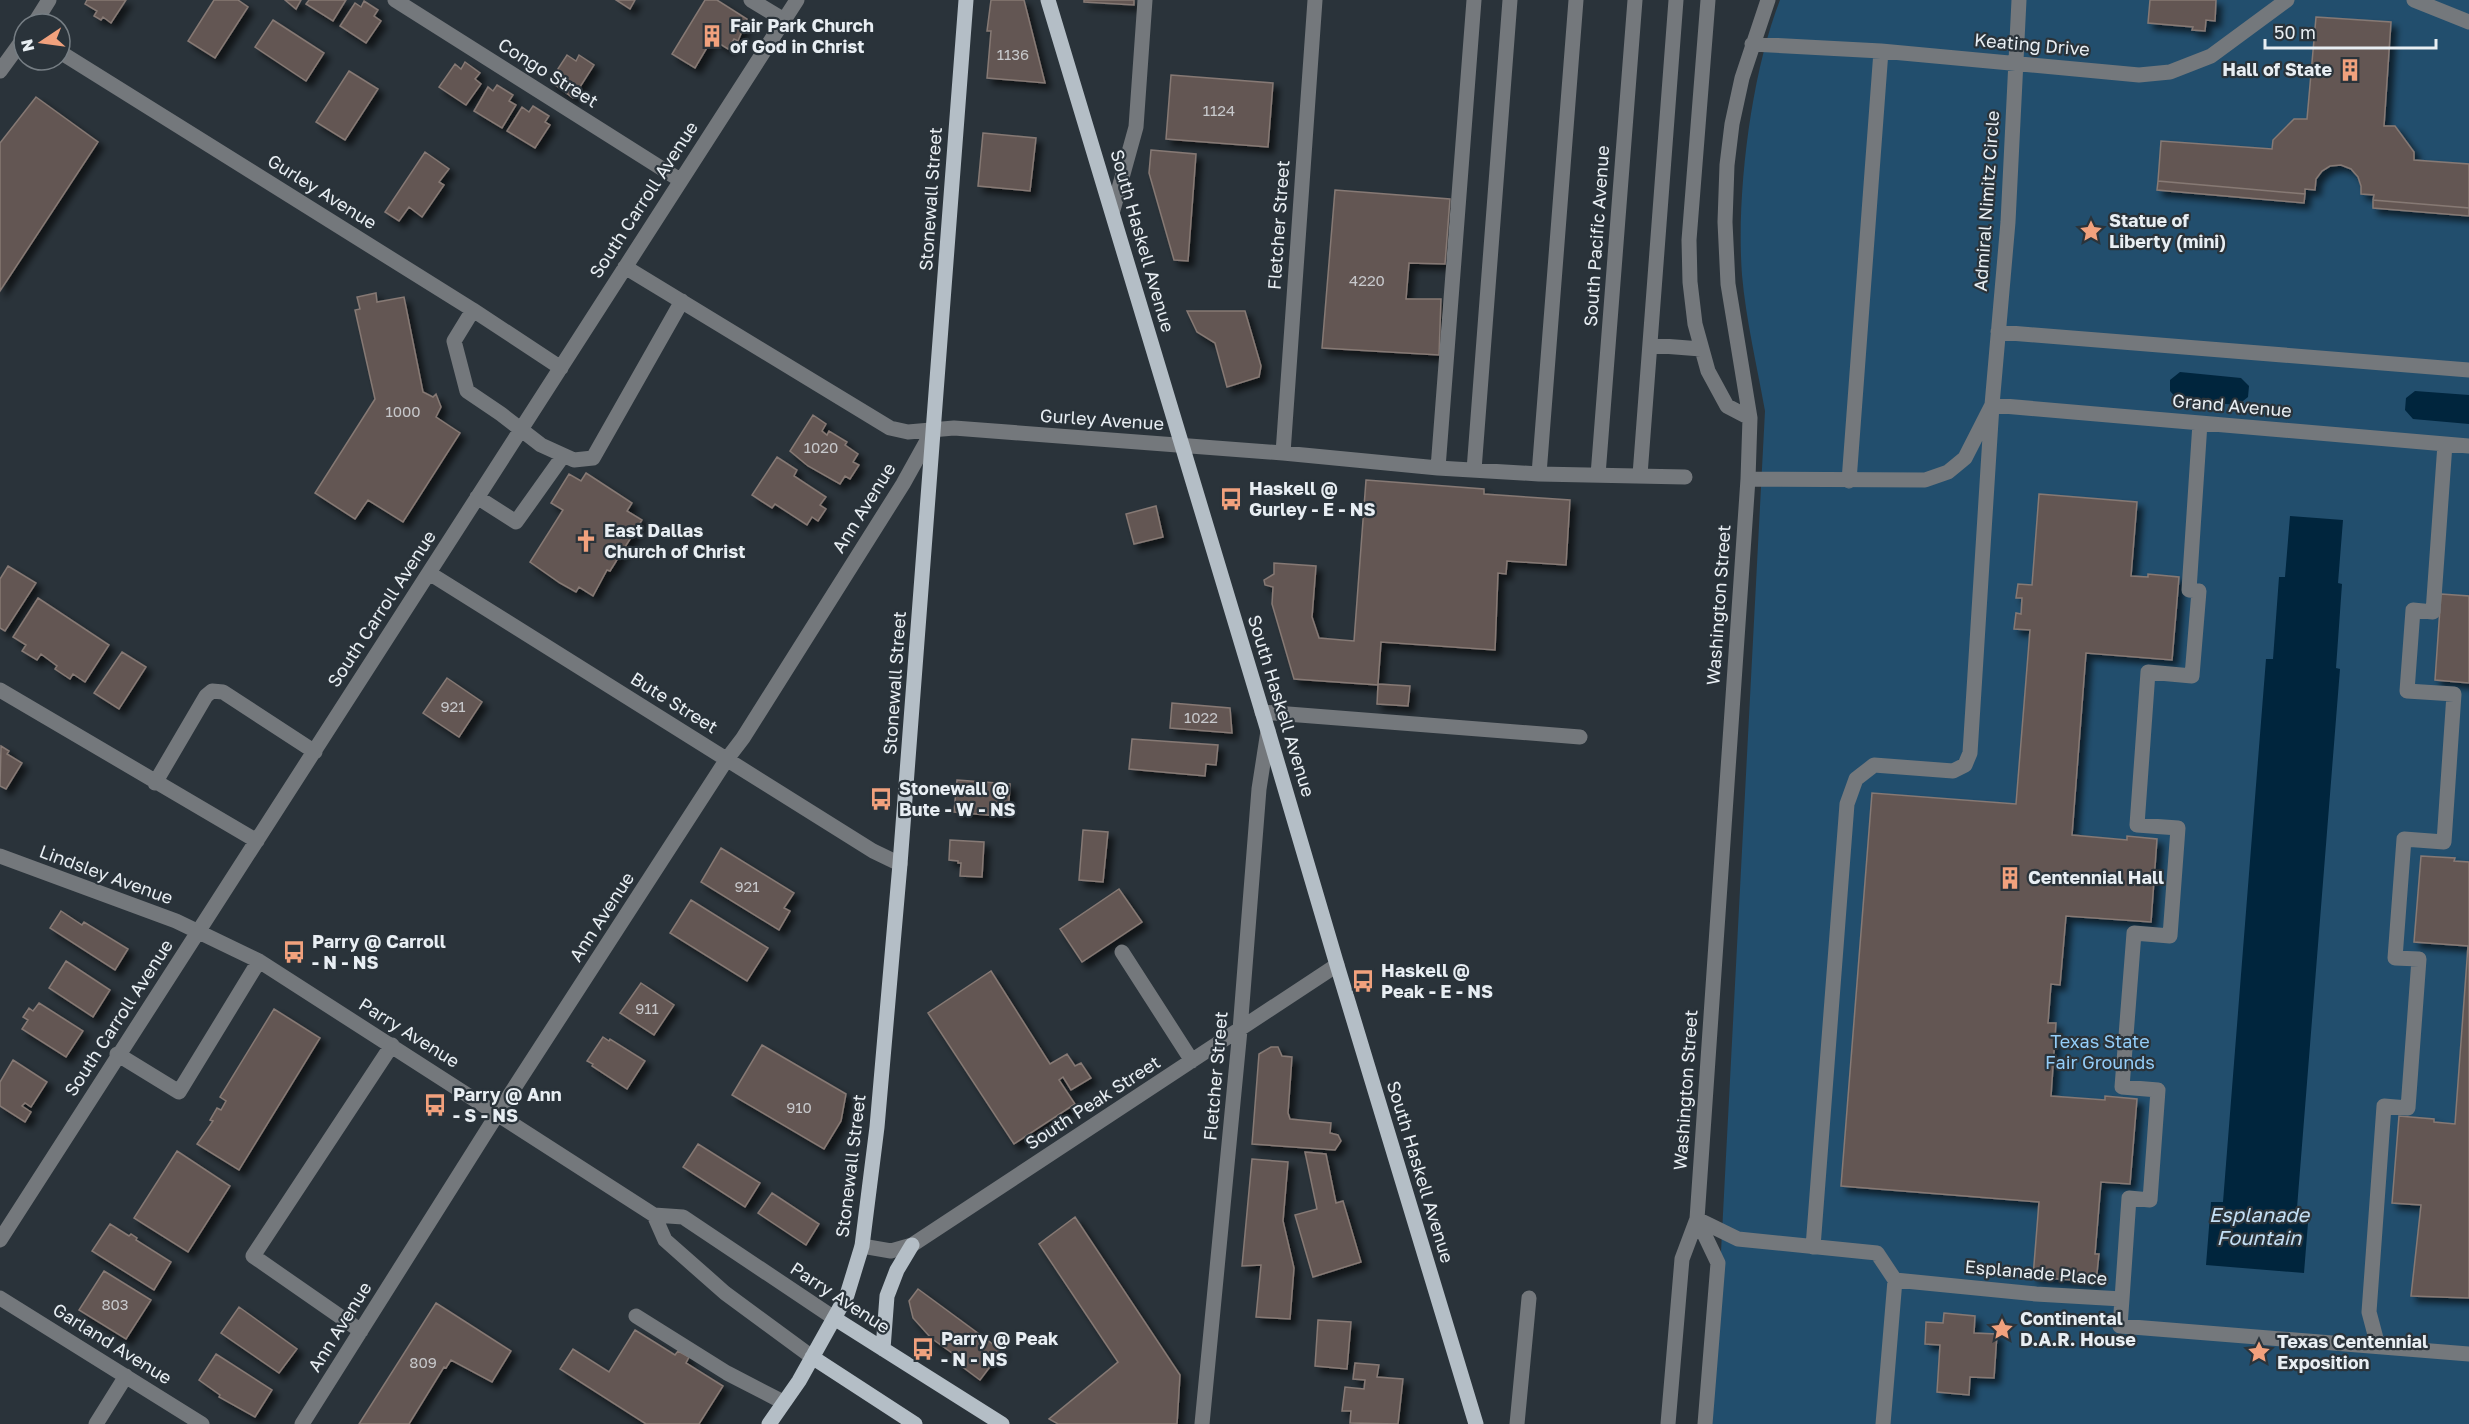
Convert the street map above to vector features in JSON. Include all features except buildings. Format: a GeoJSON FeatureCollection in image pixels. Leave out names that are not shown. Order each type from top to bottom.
{"type":"FeatureCollection","features":[{"type":"Feature","properties":{"kind":"main road","name":"Stonewall Street"},"geometry":{"type":"LineString","coordinates":[[812,1357],[847,1295],[862,1246],[877,1127],[900,864],[966,0]]}},
{"type":"Feature","properties":{"kind":"main road","name":"South Haskell Avenue"},"geometry":{"type":"LineString","coordinates":[[1048,0],[1263,712],[1336,965],[1476,1424]]}},
{"type":"Feature","properties":{"kind":"main road"},"geometry":{"type":"LineString","coordinates":[[883,1349],[887,1296],[897,1270],[912,1245]]}},
{"type":"Feature","properties":{"kind":"main road","name":"Parry Avenue"},"geometry":{"type":"LineString","coordinates":[[834,1318],[1002,1424]]}},
{"type":"Feature","properties":{"kind":"main road"},"geometry":{"type":"LineString","coordinates":[[769,1424],[812,1357],[915,1424]]}},
{"type":"Feature","properties":{"kind":"street","name":"Congo Street"},"geometry":{"type":"LineString","coordinates":[[395,0],[680,180]]}},
{"type":"Feature","properties":{"kind":"street"},"geometry":{"type":"LineString","coordinates":[[751,0],[784,20]]}},
{"type":"Feature","properties":{"kind":"street","name":"South Carroll Avenue"},"geometry":{"type":"LineString","coordinates":[[0,1240],[117,1054],[315,752],[797,0]]}},
{"type":"Feature","properties":{"kind":"street"},"geometry":{"type":"LineString","coordinates":[[1113,210],[1136,127],[1145,0]]}},
{"type":"Feature","properties":{"kind":"street","name":"Fletcher Street"},"geometry":{"type":"LineString","coordinates":[[1283,453],[1315,0]]}},
{"type":"Feature","properties":{"kind":"street"},"geometry":{"type":"LineString","coordinates":[[1438,468],[1474,0]]}},
{"type":"Feature","properties":{"kind":"street"},"geometry":{"type":"LineString","coordinates":[[1474,470],[1510,0]]}},
{"type":"Feature","properties":{"kind":"street"},"geometry":{"type":"LineString","coordinates":[[1539,474],[1576,0]]}},
{"type":"Feature","properties":{"kind":"street","name":"South Pacific Avenue"},"geometry":{"type":"LineString","coordinates":[[1598,475],[1635,0]]}},
{"type":"Feature","properties":{"kind":"street"},"geometry":{"type":"LineString","coordinates":[[1640,475],[1676,0]]}},
{"type":"Feature","properties":{"kind":"street"},"geometry":{"type":"LineString","coordinates":[[1708,0],[1689,240],[1689,282],[1695,324],[1708,371],[1727,406],[1750,418]]}},
{"type":"Feature","properties":{"kind":"street","name":"Washington Street"},"geometry":{"type":"LineString","coordinates":[[1668,1424],[1682,1259],[1697,1219],[1748,479],[1750,418],[1728,284],[1725,222],[1727,165],[1732,124],[1742,78],[1768,0]]}},
{"type":"Feature","properties":{"kind":"street","name":"Admiral Nimitz Circle"},"geometry":{"type":"LineString","coordinates":[[1813,1247],[1846,804],[1856,779],[1874,765],[1953,771],[1965,765],[1970,753],[1992,405],[2008,222],[2019,0]]}},
{"type":"Feature","properties":{"kind":"street","name":"Keating Drive"},"geometry":{"type":"LineString","coordinates":[[1752,44],[1881,51],[2139,75],[2170,72],[2211,56],[2288,0]]}},
{"type":"Feature","properties":{"kind":"street"},"geometry":{"type":"LineString","coordinates":[[2414,0],[2469,22]]}},
{"type":"Feature","properties":{"kind":"street"},"geometry":{"type":"LineString","coordinates":[[1849,481],[1881,51]]}},
{"type":"Feature","properties":{"kind":"street"},"geometry":{"type":"LineString","coordinates":[[2,64],[12,52]]}},
{"type":"Feature","properties":{"kind":"street","name":"Gurley Avenue"},"geometry":{"type":"LineString","coordinates":[[72,59],[473,310],[561,368]]}},
{"type":"Feature","properties":{"kind":"street","name":"Gurley Avenue"},"geometry":{"type":"LineString","coordinates":[[625,267],[890,428],[908,432],[954,428],[1283,453],[1438,468],[1539,474],[1684,477]]}},
{"type":"Feature","properties":{"kind":"street"},"geometry":{"type":"LineString","coordinates":[[473,310],[454,341],[467,391],[541,445],[574,460],[593,458],[682,301]]}},
{"type":"Feature","properties":{"kind":"street"},"geometry":{"type":"LineString","coordinates":[[1998,332],[2469,370]]}},
{"type":"Feature","properties":{"kind":"street"},"geometry":{"type":"LineString","coordinates":[[1650,345],[1701,349]]}},
{"type":"Feature","properties":{"kind":"street","name":"Admiral Nimitz Circle"},"geometry":{"type":"LineString","coordinates":[[1748,479],[1925,480],[1948,472],[1965,458],[1992,405]]}},
{"type":"Feature","properties":{"kind":"street","name":"Grand Avenue"},"geometry":{"type":"LineString","coordinates":[[1992,405],[2469,446]]}},
{"type":"Feature","properties":{"kind":"street"},"geometry":{"type":"LineString","coordinates":[[2122,1299],[2129,1198],[2150,1200],[2158,1090],[2122,1087],[2134,933],[2170,936],[2178,828],[2137,825],[2148,672],[2192,676],[2199,591],[2189,590],[2200,423]]}},
{"type":"Feature","properties":{"kind":"street","name":"Ann Avenue"},"geometry":{"type":"LineString","coordinates":[[302,1424],[498,1113],[727,759],[743,738],[903,484],[933,430]]}},
{"type":"Feature","properties":{"kind":"street"},"geometry":{"type":"LineString","coordinates":[[2378,1346],[2369,1312],[2384,1106],[2408,1108],[2419,959],[2395,958],[2404,839],[2444,842],[2454,694],[2407,691],[2412,610],[2433,612],[2445,444]]}},
{"type":"Feature","properties":{"kind":"street"},"geometry":{"type":"LineString","coordinates":[[477,497],[516,522],[563,456]]}},
{"type":"Feature","properties":{"kind":"street","name":"Bute Street"},"geometry":{"type":"LineString","coordinates":[[429,573],[873,851],[900,864]]}},
{"type":"Feature","properties":{"kind":"street"},"geometry":{"type":"LineString","coordinates":[[0,690],[257,841]]}},
{"type":"Feature","properties":{"kind":"street"},"geometry":{"type":"LineString","coordinates":[[155,783],[206,696],[212,691],[223,692],[315,752]]}},
{"type":"Feature","properties":{"kind":"street"},"geometry":{"type":"LineString","coordinates":[[1263,712],[1580,737]]}},
{"type":"Feature","properties":{"kind":"street","name":"Fletcher Street"},"geometry":{"type":"LineString","coordinates":[[1202,1424],[1240,1030],[1259,789],[1268,731]]}},
{"type":"Feature","properties":{"kind":"street","name":"Lindsley Avenue"},"geometry":{"type":"LineString","coordinates":[[0,856],[199,931]]}},
{"type":"Feature","properties":{"kind":"street","name":"Parry Avenue"},"geometry":{"type":"LineString","coordinates":[[199,931],[259,961],[654,1215],[683,1217],[834,1318]]}},
{"type":"Feature","properties":{"kind":"street"},"geometry":{"type":"LineString","coordinates":[[1122,952],[1192,1061]]}},
{"type":"Feature","properties":{"kind":"street"},"geometry":{"type":"LineString","coordinates":[[117,1054],[179,1092],[259,961]]}},
{"type":"Feature","properties":{"kind":"street","name":"South Peak Street"},"geometry":{"type":"LineString","coordinates":[[862,1246],[891,1251],[912,1245],[1336,965]]}},
{"type":"Feature","properties":{"kind":"street"},"geometry":{"type":"LineString","coordinates":[[361,1331],[254,1257],[392,1045]]}},
{"type":"Feature","properties":{"kind":"street"},"geometry":{"type":"LineString","coordinates":[[654,1215],[665,1240],[725,1293],[812,1357]]}},
{"type":"Feature","properties":{"kind":"street"},"geometry":{"type":"LineString","coordinates":[[1697,1219],[1738,1239],[1877,1252],[1896,1280],[1883,1424]]}},
{"type":"Feature","properties":{"kind":"street","name":"Washington Street"},"geometry":{"type":"LineString","coordinates":[[1697,1219],[1718,1263],[1705,1424]]}},
{"type":"Feature","properties":{"kind":"street","name":"Esplanade Place"},"geometry":{"type":"LineString","coordinates":[[1896,1280],[2036,1294],[2122,1299],[2120,1326],[2469,1354]]}},
{"type":"Feature","properties":{"kind":"street","name":"Garland Avenue"},"geometry":{"type":"LineString","coordinates":[[0,1298],[202,1424]]}},
{"type":"Feature","properties":{"kind":"street"},"geometry":{"type":"LineString","coordinates":[[1517,1424],[1529,1298]]}},
{"type":"Feature","properties":{"kind":"street"},"geometry":{"type":"LineString","coordinates":[[636,1317],[727,1373],[783,1402]]}},
{"type":"Feature","properties":{"kind":"street"},"geometry":{"type":"LineString","coordinates":[[96,1424],[126,1376]]}},
{"type":"Feature","properties":{"kind":"green space","name":"Texas State Fair Grounds"},"geometry":{"type":"Polygon","coordinates":[[[1780,0],[2469,0],[2469,1424],[1712,1424],[1765,411],[1744,292],[1741,209],[1754,98],[1761,63],[1780,0]]]}},
{"type":"Feature","properties":{"kind":"water"},"geometry":{"type":"Polygon","coordinates":[[[2180,372],[2241,378],[2249,386],[2248,397],[2238,405],[2178,400],[2170,391],[2170,380],[2180,372]]]}},
{"type":"Feature","properties":{"kind":"water"},"geometry":{"type":"Polygon","coordinates":[[[2415,391],[2469,395],[2469,424],[2413,419],[2405,410],[2406,398],[2415,391]]]}},
{"type":"Feature","properties":{"kind":"water","name":"Esplanade Fountain"},"geometry":{"type":"Polygon","coordinates":[[[2290,516],[2343,520],[2338,583],[2342,584],[2336,668],[2340,669],[2297,1208],[2309,1210],[2304,1273],[2206,1265],[2211,1202],[2223,1202],[2266,659],[2273,659],[2279,577],[2285,577],[2290,516]]]}},
{"type":"Feature","properties":{"kind":"place","name":"Fair Park Church of God in Christ"},"geometry":{"type":"Point","coordinates":[712,36]}},
{"type":"Feature","properties":{"kind":"place","name":"Hall of State"},"geometry":{"type":"Point","coordinates":[2350,70]}},
{"type":"Feature","properties":{"kind":"place","name":"Statue of Liberty (mini)"},"geometry":{"type":"Point","coordinates":[2091,231]}},
{"type":"Feature","properties":{"kind":"place","name":"Haskell @ Gurley - E - NS"},"geometry":{"type":"Point","coordinates":[1231,499]}},
{"type":"Feature","properties":{"kind":"place","name":"East Dallas Church of Christ"},"geometry":{"type":"Point","coordinates":[586,541]}},
{"type":"Feature","properties":{"kind":"place","name":"Stonewall @ Bute - W - NS"},"geometry":{"type":"Point","coordinates":[881,799]}},
{"type":"Feature","properties":{"kind":"place","name":"Centennial Hall"},"geometry":{"type":"Point","coordinates":[2010,878]}},
{"type":"Feature","properties":{"kind":"place","name":"Parry @ Carroll - N - NS"},"geometry":{"type":"Point","coordinates":[294,952]}},
{"type":"Feature","properties":{"kind":"place","name":"Haskell @ Peak - E - NS"},"geometry":{"type":"Point","coordinates":[1363,981]}},
{"type":"Feature","properties":{"kind":"place","name":"Parry @ Ann - S - NS"},"geometry":{"type":"Point","coordinates":[435,1105]}},
{"type":"Feature","properties":{"kind":"place","name":"Continental D.A.R. House"},"geometry":{"type":"Point","coordinates":[2002,1329]}},
{"type":"Feature","properties":{"kind":"place","name":"Parry @ Peak - N - NS"},"geometry":{"type":"Point","coordinates":[923,1349]}},
{"type":"Feature","properties":{"kind":"place","name":"Texas Centennial Exposition"},"geometry":{"type":"Point","coordinates":[2259,1352]}}]}
